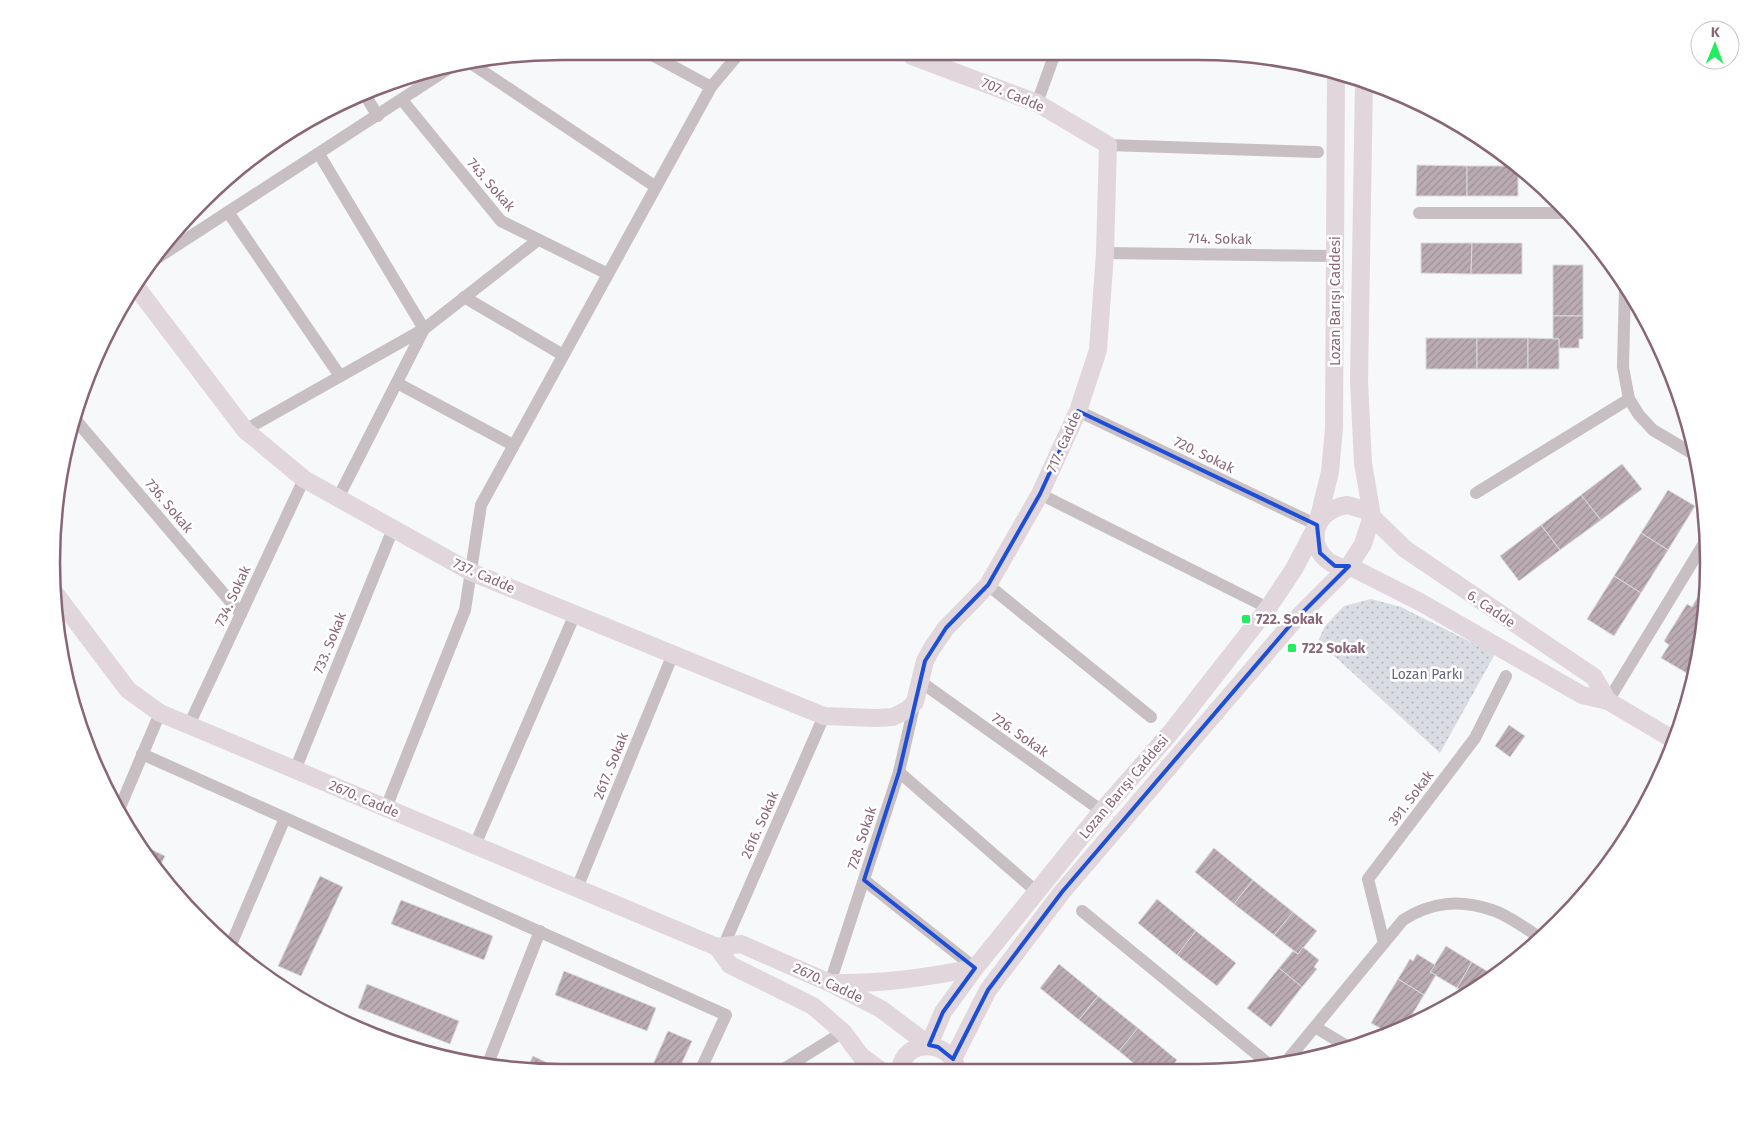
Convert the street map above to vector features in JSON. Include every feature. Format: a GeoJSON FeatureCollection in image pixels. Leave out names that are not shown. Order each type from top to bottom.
{"type":"FeatureCollection","features":[{"type":"Feature","properties":{"kind":"main road","name":"707. Cadde"},"geometry":{"type":"LineString","coordinates":[[928,60],[1037,103],[1108,146]]}},
{"type":"Feature","properties":{"kind":"main road","name":"Lozan Barışı Caddesi"},"geometry":{"type":"LineString","coordinates":[[1336,80],[1334,428],[1330,472],[1317,525],[1316,544],[1320,553],[1335,566],[1344,568],[1349,566]]}},
{"type":"Feature","properties":{"kind":"main road","name":"Lozan Barışı Caddesi"},"geometry":{"type":"LineString","coordinates":[[955,1064],[988,990],[1062,892],[1292,623],[1349,566],[1363,544],[1372,516],[1363,463],[1359,381],[1364,89]]}},
{"type":"Feature","properties":{"kind":"main road","name":"717. Cadde"},"geometry":{"type":"LineString","coordinates":[[915,702],[925,661],[932,648],[946,628],[988,585],[1040,494],[1078,411],[1098,350],[1105,253],[1108,146]]}},
{"type":"Feature","properties":{"kind":"main road","name":"737. Cadde"},"geometry":{"type":"LineString","coordinates":[[140,291],[245,430],[304,479],[471,572],[824,716],[893,717],[907,710],[915,702]]}},
{"type":"Feature","properties":{"kind":"main road","name":"Lozan Barışı Caddesi"},"geometry":{"type":"LineString","coordinates":[[929,1045],[943,1012],[975,968],[1102,811],[1171,732],[1268,608],[1294,569],[1322,517],[1337,506],[1356,506],[1372,516]]}},
{"type":"Feature","properties":{"kind":"main road","name":"6. Cadde"},"geometry":{"type":"LineString","coordinates":[[1372,516],[1405,549],[1594,677],[1608,701]]}},
{"type":"Feature","properties":{"kind":"main road","name":"6. Cadde"},"geometry":{"type":"LineString","coordinates":[[1349,566],[1420,602],[1582,695],[1608,701],[1668,737]]}},
{"type":"Feature","properties":{"kind":"main road","name":"2670. Cadde"},"geometry":{"type":"LineString","coordinates":[[62,602],[128,690],[160,713],[720,947],[741,944],[830,983],[881,1008],[929,1045],[938,1047],[954,1064]]}},
{"type":"Feature","properties":{"kind":"main road","name":"2670. Cadde"},"geometry":{"type":"LineString","coordinates":[[720,947],[730,965],[813,1006],[842,1032],[861,1056],[872,1064]]}},
{"type":"Feature","properties":{"kind":"main road"},"geometry":{"type":"LineString","coordinates":[[830,983],[872,983],[910,980],[975,968]]}},
{"type":"Feature","properties":{"kind":"main road"},"geometry":{"type":"LineString","coordinates":[[902,1064],[904,1057],[911,1051],[929,1045]]}},
{"type":"Feature","properties":{"kind":"street"},"geometry":{"type":"LineString","coordinates":[[661,60],[711,87]]}},
{"type":"Feature","properties":{"kind":"street"},"geometry":{"type":"LineString","coordinates":[[386,808],[465,610],[480,505],[711,87],[734,60]]}},
{"type":"Feature","properties":{"kind":"street"},"geometry":{"type":"LineString","coordinates":[[1037,103],[1053,60]]}},
{"type":"Feature","properties":{"kind":"street"},"geometry":{"type":"LineString","coordinates":[[477,68],[656,187]]}},
{"type":"Feature","properties":{"kind":"street"},"geometry":{"type":"LineString","coordinates":[[170,249],[438,76]]}},
{"type":"Feature","properties":{"kind":"street"},"geometry":{"type":"LineString","coordinates":[[367,99],[378,116]]}},
{"type":"Feature","properties":{"kind":"street","name":"743. Sokak"},"geometry":{"type":"LineString","coordinates":[[402,100],[494,215],[501,221],[608,274]]}},
{"type":"Feature","properties":{"kind":"street"},"geometry":{"type":"LineString","coordinates":[[1108,146],[1318,152]]}},
{"type":"Feature","properties":{"kind":"street"},"geometry":{"type":"LineString","coordinates":[[319,154],[424,328]]}},
{"type":"Feature","properties":{"kind":"street"},"geometry":{"type":"LineString","coordinates":[[228,212],[340,376]]}},
{"type":"Feature","properties":{"kind":"street"},"geometry":{"type":"LineString","coordinates":[[1420,213],[1558,213]]}},
{"type":"Feature","properties":{"kind":"street"},"geometry":{"type":"LineString","coordinates":[[245,430],[424,328],[538,240]]}},
{"type":"Feature","properties":{"kind":"street","name":"714. Sokak"},"geometry":{"type":"LineString","coordinates":[[1105,253],[1336,256]]}},
{"type":"Feature","properties":{"kind":"street"},"geometry":{"type":"LineString","coordinates":[[464,297],[563,355]]}},
{"type":"Feature","properties":{"kind":"street"},"geometry":{"type":"LineString","coordinates":[[1626,300],[1624,368],[1629,399],[1639,415],[1653,430],[1687,450]]}},
{"type":"Feature","properties":{"kind":"street"},"geometry":{"type":"LineString","coordinates":[[338,498],[424,328]]}},
{"type":"Feature","properties":{"kind":"street"},"geometry":{"type":"LineString","coordinates":[[397,383],[513,445]]}},
{"type":"Feature","properties":{"kind":"street"},"geometry":{"type":"LineString","coordinates":[[1476,493],[1629,399]]}},
{"type":"Feature","properties":{"kind":"street","name":"720. Sokak"},"geometry":{"type":"LineString","coordinates":[[1078,411],[1317,525]]}},
{"type":"Feature","properties":{"kind":"street","name":"736. Sokak"},"geometry":{"type":"LineString","coordinates":[[79,424],[241,614]]}},
{"type":"Feature","properties":{"kind":"street","name":"734. Sokak"},"geometry":{"type":"LineString","coordinates":[[189,725],[304,479]]}},
{"type":"Feature","properties":{"kind":"street"},"geometry":{"type":"LineString","coordinates":[[1040,494],[1268,608]]}},
{"type":"Feature","properties":{"kind":"street","name":"733. Sokak"},"geometry":{"type":"LineString","coordinates":[[295,770],[393,529]]}},
{"type":"Feature","properties":{"kind":"street"},"geometry":{"type":"LineString","coordinates":[[1608,701],[1700,550]]}},
{"type":"Feature","properties":{"kind":"street"},"geometry":{"type":"LineString","coordinates":[[988,585],[1152,717]]}},
{"type":"Feature","properties":{"kind":"street"},"geometry":{"type":"LineString","coordinates":[[475,845],[574,614]]}},
{"type":"Feature","properties":{"kind":"street","name":"2617. Sokak"},"geometry":{"type":"LineString","coordinates":[[577,888],[673,654]]}},
{"type":"Feature","properties":{"kind":"street","name":"391. Sokak"},"geometry":{"type":"LineString","coordinates":[[1384,943],[1368,878],[1475,738],[1506,676]]}},
{"type":"Feature","properties":{"kind":"street","name":"726. Sokak"},"geometry":{"type":"LineString","coordinates":[[921,682],[1102,811]]}},
{"type":"Feature","properties":{"kind":"street","name":"728. Sokak"},"geometry":{"type":"LineString","coordinates":[[830,983],[899,772],[915,702]]}},
{"type":"Feature","properties":{"kind":"street"},"geometry":{"type":"LineString","coordinates":[[122,803],[160,713]]}},
{"type":"Feature","properties":{"kind":"street","name":"2616. Sokak"},"geometry":{"type":"LineString","coordinates":[[720,947],[824,716]]}},
{"type":"Feature","properties":{"kind":"street"},"geometry":{"type":"LineString","coordinates":[[142,754],[726,1014],[703,1064]]}},
{"type":"Feature","properties":{"kind":"street"},"geometry":{"type":"LineString","coordinates":[[899,772],[1037,892]]}},
{"type":"Feature","properties":{"kind":"street"},"geometry":{"type":"LineString","coordinates":[[233,940],[285,818]]}},
{"type":"Feature","properties":{"kind":"street"},"geometry":{"type":"LineString","coordinates":[[864,880],[975,968]]}},
{"type":"Feature","properties":{"kind":"street"},"geometry":{"type":"LineString","coordinates":[[1292,1055],[1403,920],[1421,908],[1444,904],[1470,905],[1493,910],[1534,934]]}},
{"type":"Feature","properties":{"kind":"street"},"geometry":{"type":"LineString","coordinates":[[1082,911],[1264,1060]]}},
{"type":"Feature","properties":{"kind":"street"},"geometry":{"type":"LineString","coordinates":[[490,1059],[540,931]]}},
{"type":"Feature","properties":{"kind":"street"},"geometry":{"type":"LineString","coordinates":[[1315,1027],[1341,1043]]}},
{"type":"Feature","properties":{"kind":"street"},"geometry":{"type":"LineString","coordinates":[[791,1064],[842,1032]]}},
{"type":"Feature","properties":{"kind":"highlighted area"},"geometry":{"type":"Polygon","coordinates":[[[1078,411],[1317,525],[1320,553],[1335,566],[1349,566],[1292,623],[1062,892],[988,990],[953,1059],[938,1047],[929,1045],[943,1012],[975,968],[864,880],[899,772],[925,661],[946,628],[988,585],[1040,494],[1078,411]]]}},
{"type":"Feature","properties":{"kind":"green space","name":"Lozan Parkı"},"geometry":{"type":"Polygon","coordinates":[[[1371,599],[1401,607],[1495,654],[1440,753],[1318,641],[1325,626],[1344,606],[1371,599]]]}},
{"type":"Feature","properties":{"kind":"building"},"geometry":{"type":"Polygon","coordinates":[[[1417,165],[1467,166],[1467,196],[1416,196],[1417,165]]]}},
{"type":"Feature","properties":{"kind":"building"},"geometry":{"type":"Polygon","coordinates":[[[1467,166],[1506,166],[1518,176],[1518,196],[1467,196],[1467,166]]]}},
{"type":"Feature","properties":{"kind":"building"},"geometry":{"type":"Polygon","coordinates":[[[1421,243],[1472,243],[1471,274],[1421,273],[1421,243]]]}},
{"type":"Feature","properties":{"kind":"building"},"geometry":{"type":"Polygon","coordinates":[[[1472,243],[1522,243],[1522,274],[1471,274],[1472,243]]]}},
{"type":"Feature","properties":{"kind":"building"},"geometry":{"type":"Polygon","coordinates":[[[1553,265],[1583,265],[1583,316],[1553,316],[1553,265]]]}},
{"type":"Feature","properties":{"kind":"building"},"geometry":{"type":"Polygon","coordinates":[[[1553,316],[1583,316],[1583,339],[1579,339],[1579,348],[1559,348],[1559,339],[1553,339],[1553,316]]]}},
{"type":"Feature","properties":{"kind":"building"},"geometry":{"type":"Polygon","coordinates":[[[1426,338],[1477,338],[1477,369],[1426,369],[1426,338]]]}},
{"type":"Feature","properties":{"kind":"building"},"geometry":{"type":"Polygon","coordinates":[[[1477,338],[1528,338],[1528,369],[1477,369],[1477,338]]]}},
{"type":"Feature","properties":{"kind":"building"},"geometry":{"type":"Polygon","coordinates":[[[1528,338],[1559,339],[1559,369],[1528,369],[1528,338]]]}},
{"type":"Feature","properties":{"kind":"building"},"geometry":{"type":"Polygon","coordinates":[[[1622,464],[1642,489],[1601,520],[1581,495],[1622,464]]]}},
{"type":"Feature","properties":{"kind":"building"},"geometry":{"type":"Polygon","coordinates":[[[1668,490],[1695,506],[1668,550],[1641,533],[1668,490]]]}},
{"type":"Feature","properties":{"kind":"building"},"geometry":{"type":"Polygon","coordinates":[[[1581,495],[1601,520],[1560,550],[1541,525],[1581,495]]]}},
{"type":"Feature","properties":{"kind":"building"},"geometry":{"type":"Polygon","coordinates":[[[1541,525],[1560,550],[1519,581],[1500,556],[1541,525]]]}},
{"type":"Feature","properties":{"kind":"building"},"geometry":{"type":"Polygon","coordinates":[[[1641,533],[1668,550],[1641,593],[1614,576],[1641,533]]]}},
{"type":"Feature","properties":{"kind":"building"},"geometry":{"type":"Polygon","coordinates":[[[1614,576],[1641,593],[1614,636],[1587,619],[1614,576]]]}},
{"type":"Feature","properties":{"kind":"building"},"geometry":{"type":"Polygon","coordinates":[[[1699,595],[1696,628],[1687,673],[1661,658],[1669,645],[1664,641],[1687,604],[1692,607],[1699,595]]]}},
{"type":"Feature","properties":{"kind":"building"},"geometry":{"type":"Polygon","coordinates":[[[1509,725],[1525,736],[1510,757],[1495,746],[1509,725]]]}},
{"type":"Feature","properties":{"kind":"building"},"geometry":{"type":"Polygon","coordinates":[[[1214,848],[1253,880],[1234,904],[1195,872],[1214,848]]]}},
{"type":"Feature","properties":{"kind":"building"},"geometry":{"type":"Polygon","coordinates":[[[151,849],[165,856],[161,864],[151,849]]]}},
{"type":"Feature","properties":{"kind":"building"},"geometry":{"type":"Polygon","coordinates":[[[320,876],[343,887],[301,976],[278,966],[320,876]]]}},
{"type":"Feature","properties":{"kind":"building"},"geometry":{"type":"Polygon","coordinates":[[[1253,880],[1293,912],[1274,935],[1234,904],[1253,880]]]}},
{"type":"Feature","properties":{"kind":"building"},"geometry":{"type":"Polygon","coordinates":[[[1157,899],[1196,931],[1177,955],[1138,923],[1157,899]]]}},
{"type":"Feature","properties":{"kind":"building"},"geometry":{"type":"Polygon","coordinates":[[[401,900],[493,936],[484,960],[391,924],[401,900]]]}},
{"type":"Feature","properties":{"kind":"building"},"geometry":{"type":"Polygon","coordinates":[[[1293,912],[1317,931],[1298,954],[1274,935],[1293,912]]]}},
{"type":"Feature","properties":{"kind":"building"},"geometry":{"type":"Polygon","coordinates":[[[1196,931],[1236,963],[1217,986],[1177,955],[1196,931]]]}},
{"type":"Feature","properties":{"kind":"building"},"geometry":{"type":"Polygon","coordinates":[[[1446,946],[1472,962],[1457,988],[1430,972],[1446,946]]]}},
{"type":"Feature","properties":{"kind":"building"},"geometry":{"type":"Polygon","coordinates":[[[1303,947],[1319,960],[1314,967],[1317,969],[1302,987],[1279,968],[1293,951],[1298,954],[1303,947]]]}},
{"type":"Feature","properties":{"kind":"building"},"geometry":{"type":"Polygon","coordinates":[[[1417,954],[1435,965],[1430,972],[1436,975],[1424,995],[1398,979],[1410,959],[1413,961],[1417,954]]]}},
{"type":"Feature","properties":{"kind":"building"},"geometry":{"type":"Polygon","coordinates":[[[1472,962],[1488,972],[1460,990],[1457,988],[1472,962]]]}},
{"type":"Feature","properties":{"kind":"building"},"geometry":{"type":"Polygon","coordinates":[[[1059,964],[1098,996],[1079,1020],[1040,988],[1059,964]]]}},
{"type":"Feature","properties":{"kind":"building"},"geometry":{"type":"Polygon","coordinates":[[[1279,968],[1302,987],[1271,1027],[1247,1008],[1279,968]]]}},
{"type":"Feature","properties":{"kind":"building"},"geometry":{"type":"Polygon","coordinates":[[[564,971],[656,1008],[647,1031],[555,995],[564,971]]]}},
{"type":"Feature","properties":{"kind":"building"},"geometry":{"type":"Polygon","coordinates":[[[1398,979],[1424,995],[1411,1016],[1382,1029],[1371,1023],[1398,979]]]}},
{"type":"Feature","properties":{"kind":"building"},"geometry":{"type":"Polygon","coordinates":[[[367,984],[459,1021],[450,1044],[358,1008],[367,984]]]}},
{"type":"Feature","properties":{"kind":"building"},"geometry":{"type":"Polygon","coordinates":[[[1098,996],[1138,1028],[1119,1051],[1079,1020],[1098,996]]]}},
{"type":"Feature","properties":{"kind":"building"},"geometry":{"type":"Polygon","coordinates":[[[1138,1028],[1177,1060],[1174,1064],[1135,1064],[1119,1051],[1138,1028]]]}},
{"type":"Feature","properties":{"kind":"building"},"geometry":{"type":"Polygon","coordinates":[[[668,1031],[692,1041],[681,1064],[653,1064],[668,1031]]]}},
{"type":"Feature","properties":{"kind":"building"},"geometry":{"type":"Polygon","coordinates":[[[533,1056],[549,1064],[530,1063],[533,1056]]]}},
{"type":"Feature","properties":{"kind":"place","name":"722. Sokak"},"geometry":{"type":"Point","coordinates":[1246,619]}},
{"type":"Feature","properties":{"kind":"place","name":"722 Sokak"},"geometry":{"type":"Point","coordinates":[1292,648]}}]}
